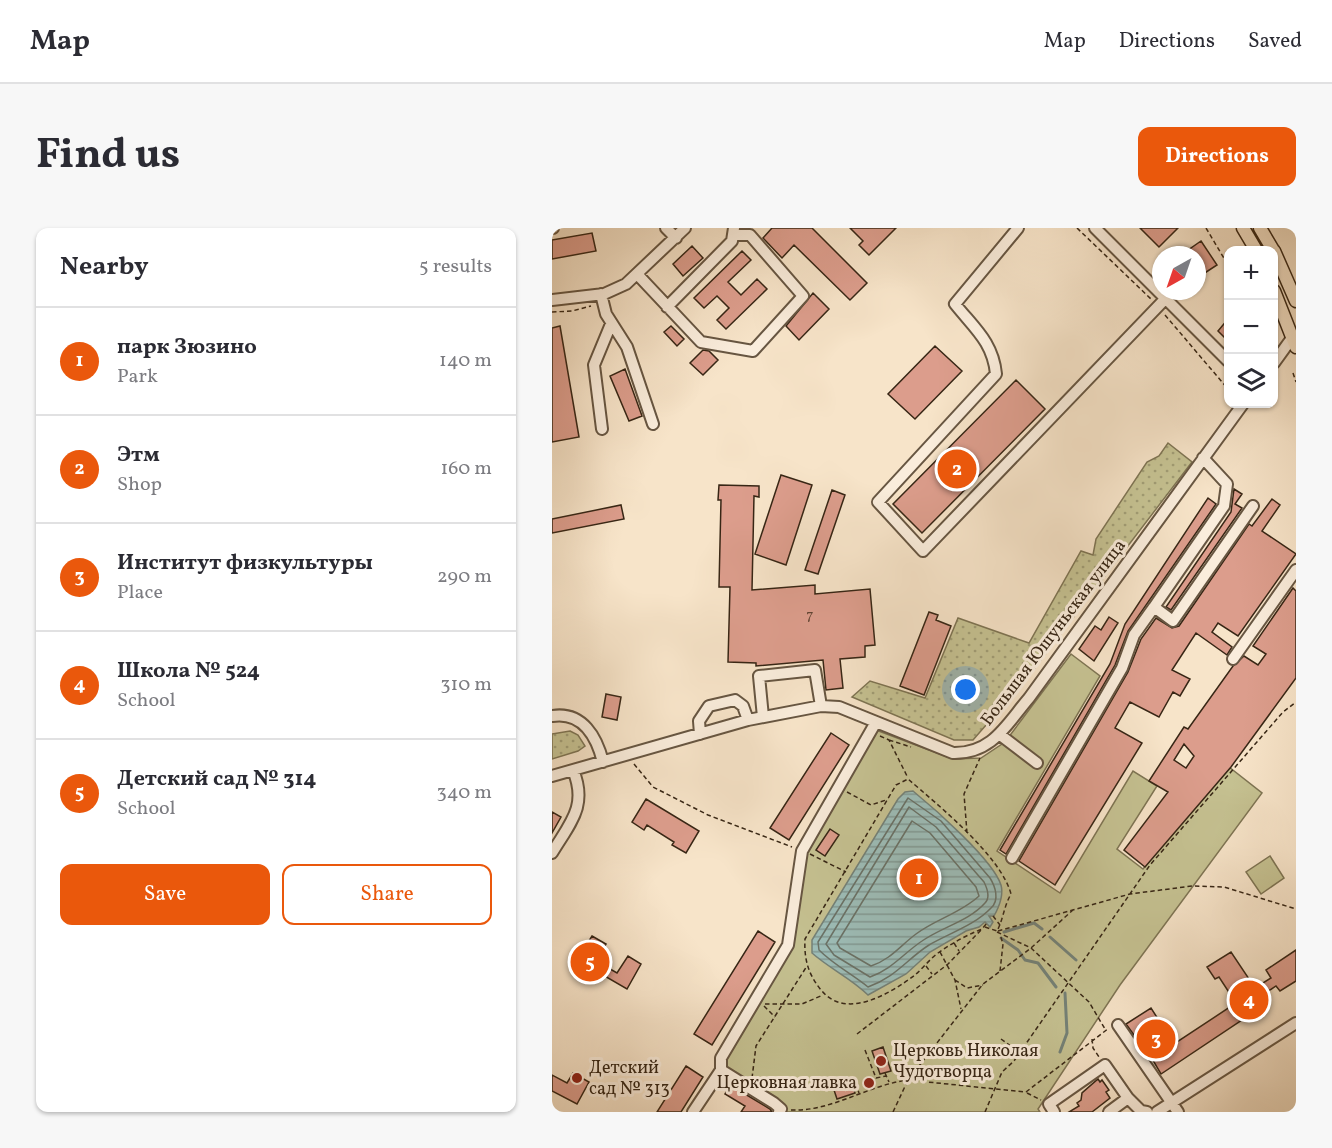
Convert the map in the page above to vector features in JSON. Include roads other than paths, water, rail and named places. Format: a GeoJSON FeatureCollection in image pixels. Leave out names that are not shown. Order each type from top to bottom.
{"type":"FeatureCollection","features":[{"type":"Feature","properties":{"kind":"main road"},"geometry":{"type":"LineString","coordinates":[[1243,228],[1254,246]]}},
{"type":"Feature","properties":{"kind":"main road"},"geometry":{"type":"LineString","coordinates":[[1260,228],[1270,246]]}},
{"type":"Feature","properties":{"kind":"main road"},"geometry":{"type":"LineString","coordinates":[[1278,262],[1296,301]]}},
{"type":"Feature","properties":{"kind":"main road"},"geometry":{"type":"LineString","coordinates":[[1278,300],[1294,342]]}},
{"type":"Feature","properties":{"kind":"street"},"geometry":{"type":"LineString","coordinates":[[666,228],[676,238]]}},
{"type":"Feature","properties":{"kind":"street"},"geometry":{"type":"LineString","coordinates":[[552,300],[601,294],[626,284],[686,228]]}},
{"type":"Feature","properties":{"kind":"street"},"geometry":{"type":"LineString","coordinates":[[1018,228],[955,304],[984,336],[995,357],[996,374],[878,502],[924,551],[1164,300]]}},
{"type":"Feature","properties":{"kind":"street"},"geometry":{"type":"LineString","coordinates":[[1095,228],[1152,283]]}},
{"type":"Feature","properties":{"kind":"street"},"geometry":{"type":"LineString","coordinates":[[637,274],[667,307],[701,342],[753,351],[803,296],[750,235],[734,232],[732,242],[667,307]]}},
{"type":"Feature","properties":{"kind":"street"},"geometry":{"type":"LineString","coordinates":[[601,294],[611,324],[627,347],[653,424]]}},
{"type":"Feature","properties":{"kind":"street"},"geometry":{"type":"LineString","coordinates":[[1170,300],[1224,357]]}},
{"type":"Feature","properties":{"kind":"street"},"geometry":{"type":"LineString","coordinates":[[602,429],[594,365],[611,324]]}},
{"type":"Feature","properties":{"kind":"street"},"geometry":{"type":"LineString","coordinates":[[1278,359],[1294,342]]}},
{"type":"Feature","properties":{"kind":"street","name":"Большая Юшуньская улица"},"geometry":{"type":"LineString","coordinates":[[552,776],[748,720],[821,706],[839,707],[873,727],[953,753],[971,753],[992,742],[1029,698],[1240,408]]}},
{"type":"Feature","properties":{"kind":"street"},"geometry":{"type":"LineString","coordinates":[[1012,858],[1122,668],[1134,635],[1224,506],[1227,484],[1203,458]]}},
{"type":"Feature","properties":{"kind":"street"},"geometry":{"type":"LineString","coordinates":[[1154,607],[1173,621],[1253,506]]}},
{"type":"Feature","properties":{"kind":"street"},"geometry":{"type":"LineString","coordinates":[[1233,659],[1296,570]]}},
{"type":"Feature","properties":{"kind":"street"},"geometry":{"type":"LineString","coordinates":[[763,717],[759,676],[815,670],[821,706]]}},
{"type":"Feature","properties":{"kind":"street"},"geometry":{"type":"LineString","coordinates":[[700,734],[699,721],[709,706],[735,700],[743,706],[748,720]]}},
{"type":"Feature","properties":{"kind":"street"},"geometry":{"type":"LineString","coordinates":[[552,716],[570,718],[584,725],[597,740],[603,762]]}},
{"type":"Feature","properties":{"kind":"street"},"geometry":{"type":"LineString","coordinates":[[693,1112],[721,1070],[721,1058],[788,945],[802,851],[873,727]]}},
{"type":"Feature","properties":{"kind":"street"},"geometry":{"type":"LineString","coordinates":[[999,734],[1037,763]]}},
{"type":"Feature","properties":{"kind":"street"},"geometry":{"type":"LineString","coordinates":[[552,853],[579,806],[580,788],[573,770]]}},
{"type":"Feature","properties":{"kind":"street"},"geometry":{"type":"LineString","coordinates":[[1157,1112],[1175,1108],[1296,1023]]}},
{"type":"Feature","properties":{"kind":"street"},"geometry":{"type":"LineString","coordinates":[[1118,1025],[1175,1108]]}},
{"type":"Feature","properties":{"kind":"street"},"geometry":{"type":"LineString","coordinates":[[1052,1108],[1105,1065],[1128,1098],[1141,1111],[1147,1112]]}},
{"type":"Feature","properties":{"kind":"street"},"geometry":{"type":"LineString","coordinates":[[721,1070],[782,1107]]}},
{"type":"Feature","properties":{"kind":"street"},"geometry":{"type":"LineString","coordinates":[[1109,1112],[1128,1098]]}},
{"type":"Feature","properties":{"kind":"water"},"geometry":{"type":"Polygon","coordinates":[[[913,791],[962,835],[987,862],[1001,885],[1001,897],[994,916],[989,916],[993,922],[990,927],[985,922],[979,927],[966,931],[930,952],[906,974],[868,995],[812,953],[812,940],[898,799],[905,792],[913,791]]]}},
{"type":"Feature","properties":{"kind":"waterway"},"geometry":{"type":"LineString","coordinates":[[1004,932],[1034,923],[1042,929]]}},
{"type":"Feature","properties":{"kind":"waterway"},"geometry":{"type":"LineString","coordinates":[[1050,937],[1076,960]]}},
{"type":"Feature","properties":{"kind":"waterway"},"geometry":{"type":"LineString","coordinates":[[1001,938],[1018,950],[1025,960],[1038,963],[1056,987]]}},
{"type":"Feature","properties":{"kind":"waterway"},"geometry":{"type":"LineString","coordinates":[[1060,1052],[1067,1033],[1065,993]]}},
{"type":"Feature","properties":{"kind":"place","name":"Этм"},"geometry":{"type":"Point","coordinates":[957,469]}},
{"type":"Feature","properties":{"kind":"place","name":"парк Зюзино"},"geometry":{"type":"Point","coordinates":[919,878]}},
{"type":"Feature","properties":{"kind":"place","name":"Детский сад № 314"},"geometry":{"type":"Point","coordinates":[590,962]}},
{"type":"Feature","properties":{"kind":"place","name":"Школа № 524"},"geometry":{"type":"Point","coordinates":[1249,1000]}},
{"type":"Feature","properties":{"kind":"place","name":"Институт физкультуры"},"geometry":{"type":"Point","coordinates":[1156,1039]}},
{"type":"Feature","properties":{"kind":"place","name":"Церковь Николая Чудотворца"},"geometry":{"type":"Point","coordinates":[881,1061]}},
{"type":"Feature","properties":{"kind":"place","name":"Детский сад № 313"},"geometry":{"type":"Point","coordinates":[577,1078]}},
{"type":"Feature","properties":{"kind":"place","name":"Церковная лавка"},"geometry":{"type":"Point","coordinates":[869,1083]}}]}
